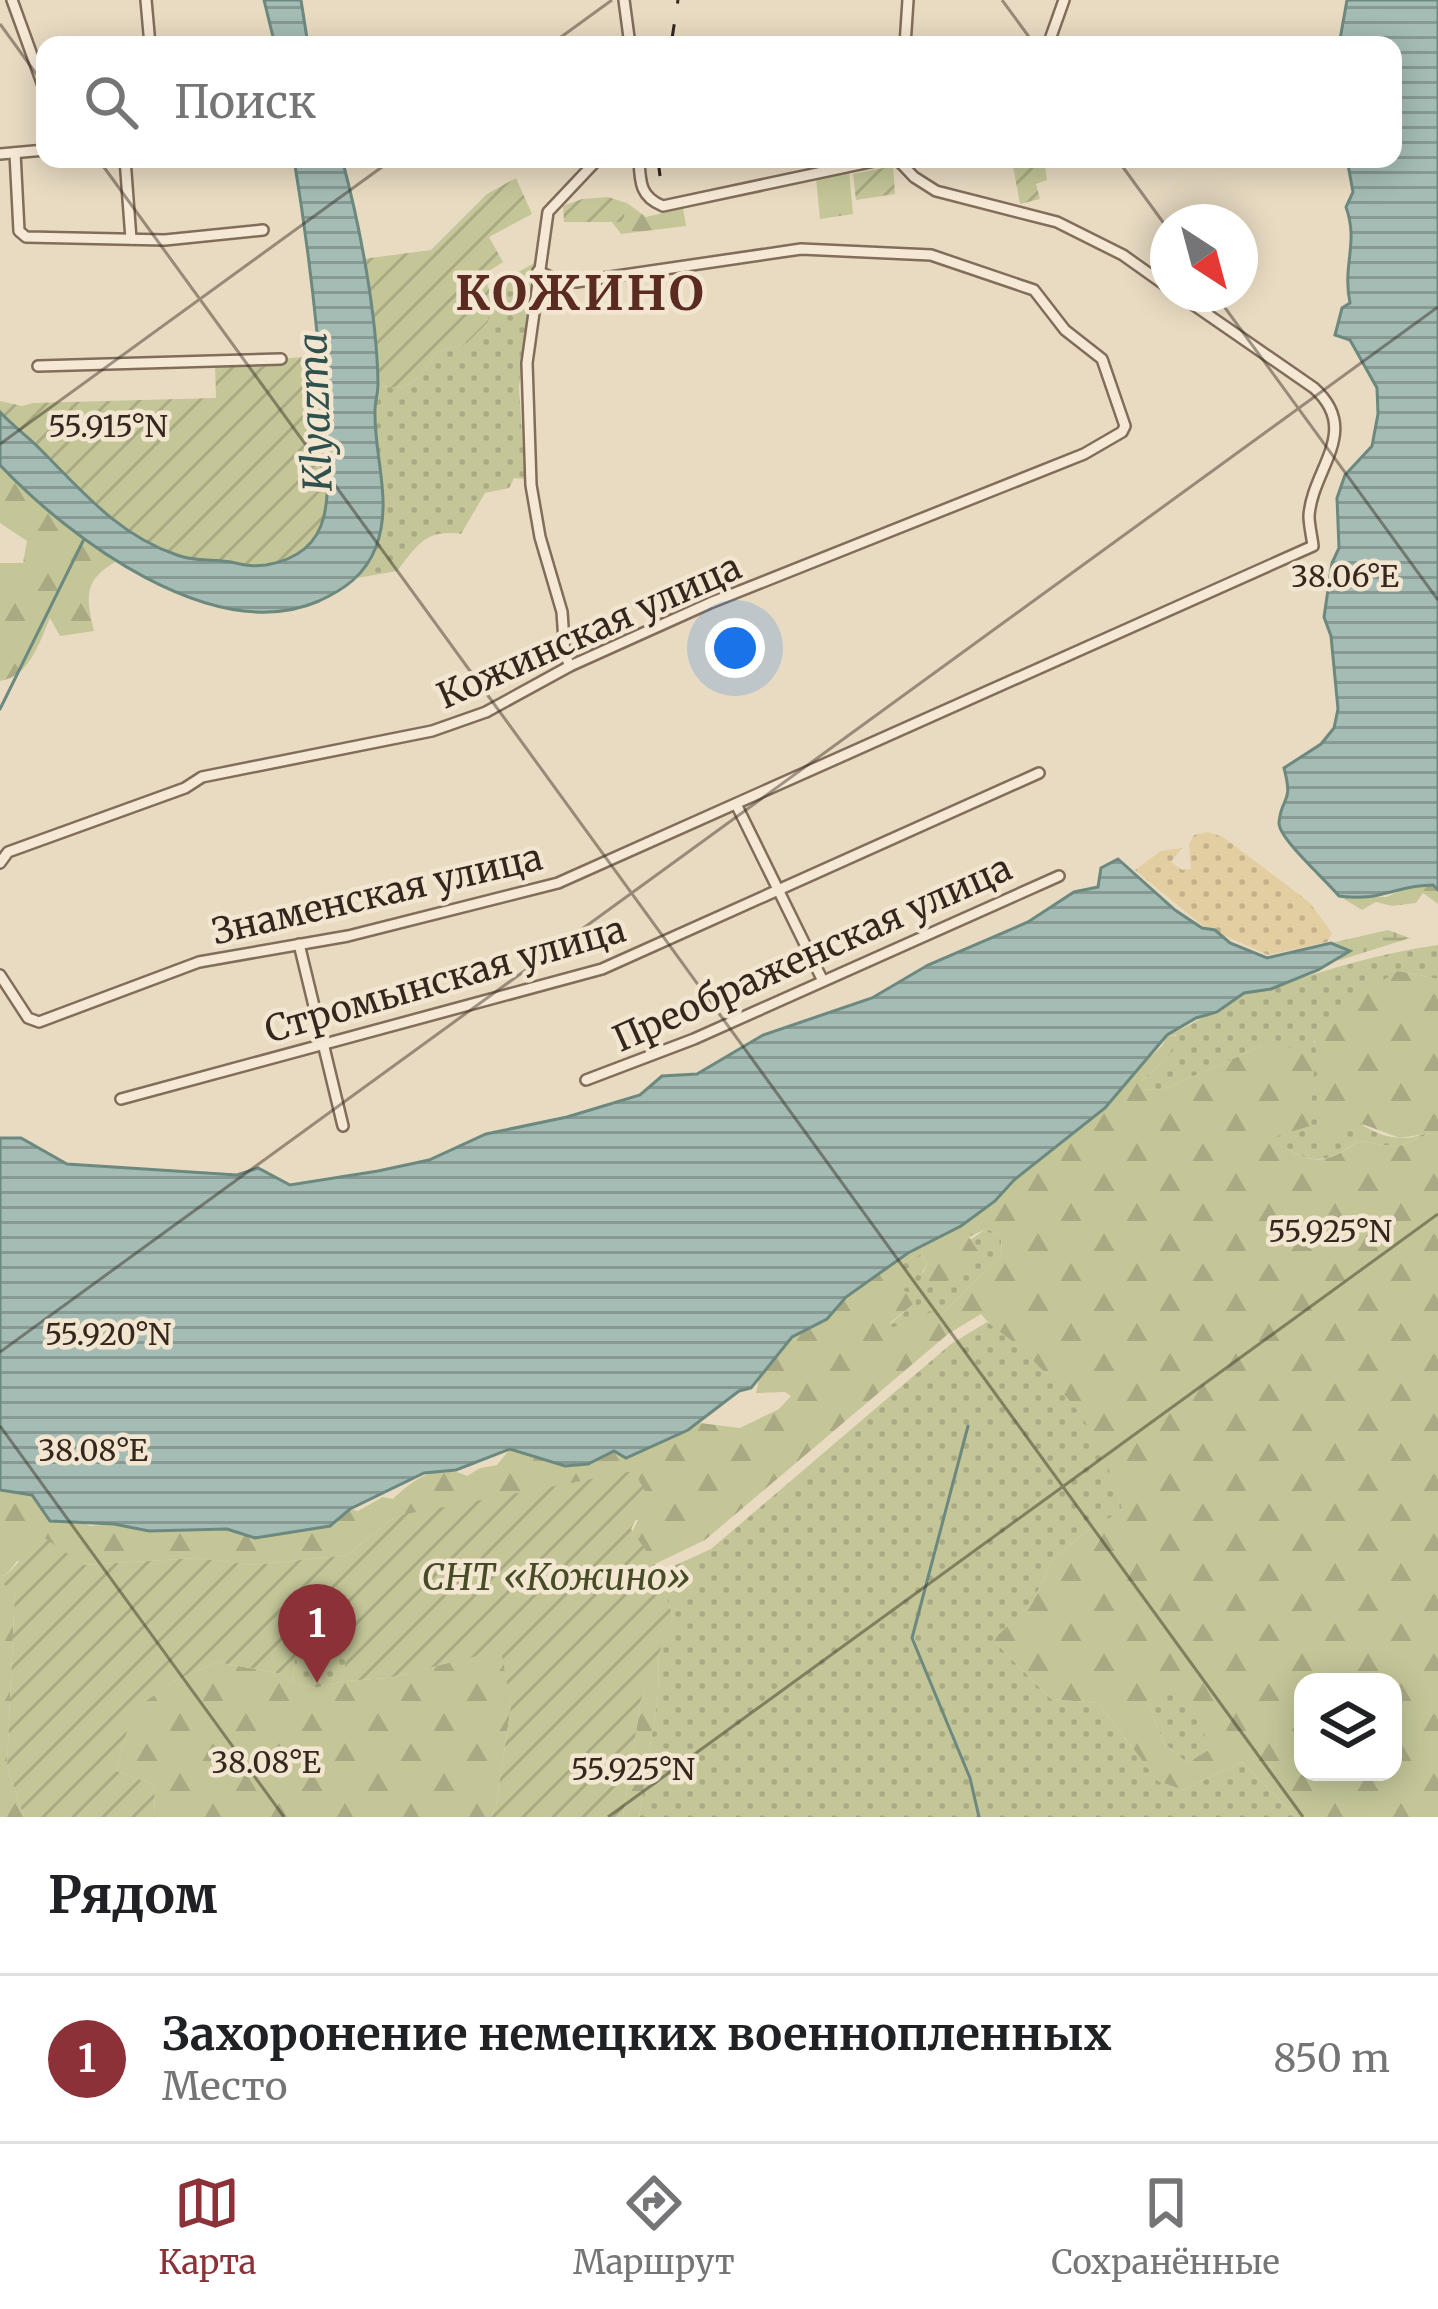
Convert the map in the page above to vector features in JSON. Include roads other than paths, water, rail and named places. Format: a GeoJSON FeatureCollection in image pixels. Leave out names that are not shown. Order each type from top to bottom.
{"type":"FeatureCollection","features":[{"type":"Feature","properties":{"kind":"street"},"geometry":{"type":"LineString","coordinates":[[12,0],[36,66]]}},
{"type":"Feature","properties":{"kind":"street"},"geometry":{"type":"LineString","coordinates":[[146,0],[149,36]]}},
{"type":"Feature","properties":{"kind":"street"},"geometry":{"type":"LineString","coordinates":[[624,0],[629,36]]}},
{"type":"Feature","properties":{"kind":"street"},"geometry":{"type":"LineString","coordinates":[[906,36],[908,0]]}},
{"type":"Feature","properties":{"kind":"street"},"geometry":{"type":"LineString","coordinates":[[1051,36],[1064,0]]}},
{"type":"Feature","properties":{"kind":"street"},"geometry":{"type":"LineString","coordinates":[[0,154],[36,151]]}},
{"type":"Feature","properties":{"kind":"street"},"geometry":{"type":"LineString","coordinates":[[15,153],[22,235],[164,240],[263,230]]}},
{"type":"Feature","properties":{"kind":"street"},"geometry":{"type":"LineString","coordinates":[[126,168],[130,239]]}},
{"type":"Feature","properties":{"kind":"street"},"geometry":{"type":"LineString","coordinates":[[570,665],[531,485],[526,385],[548,212],[590,168]]}},
{"type":"Feature","properties":{"kind":"street"},"geometry":{"type":"LineString","coordinates":[[640,168],[643,190],[650,201],[663,206],[837,168]]}},
{"type":"Feature","properties":{"kind":"street"},"geometry":{"type":"LineString","coordinates":[[906,168],[936,191],[1057,222],[1150,274]]}},
{"type":"Feature","properties":{"kind":"street","name":"Кожинская улица"},"geometry":{"type":"LineString","coordinates":[[0,863],[8,852],[185,788],[202,777],[431,731],[486,712],[570,665],[710,603],[1084,454],[1122,432],[1125,420],[1102,359],[1065,330],[1034,290],[931,255],[801,249],[576,282],[538,271]]}},
{"type":"Feature","properties":{"kind":"street","name":"Знаменская улица"},"geometry":{"type":"LineString","coordinates":[[0,975],[28,1018],[39,1022],[199,962],[348,936],[558,883],[1313,546],[1309,516],[1336,428],[1328,404],[1313,388],[1202,312]]}},
{"type":"Feature","properties":{"kind":"street"},"geometry":{"type":"LineString","coordinates":[[38,366],[281,359]]}},
{"type":"Feature","properties":{"kind":"street","name":"Стромынская улица"},"geometry":{"type":"LineString","coordinates":[[121,1099],[602,969],[1039,773]]}},
{"type":"Feature","properties":{"kind":"street"},"geometry":{"type":"LineString","coordinates":[[736,804],[822,979]]}},
{"type":"Feature","properties":{"kind":"street","name":"Преображенская улица"},"geometry":{"type":"LineString","coordinates":[[586,1080],[694,1039],[1059,876]]}},
{"type":"Feature","properties":{"kind":"street"},"geometry":{"type":"LineString","coordinates":[[299,944],[343,1126]]}},
{"type":"Feature","properties":{"kind":"water"},"geometry":{"type":"Polygon","coordinates":[[[264,0],[301,0],[307,36],[273,36],[264,0]]]}},
{"type":"Feature","properties":{"kind":"water"},"geometry":{"type":"Polygon","coordinates":[[[1347,0],[1438,0],[1438,890],[1433,885],[1420,886],[1354,897],[1339,896],[1295,849],[1279,823],[1287,795],[1284,768],[1321,744],[1334,728],[1338,709],[1331,636],[1324,617],[1332,563],[1339,548],[1337,498],[1345,475],[1372,446],[1378,414],[1377,388],[1350,340],[1335,335],[1342,308],[1350,303],[1351,232],[1346,207],[1353,192],[1349,168],[1402,168],[1402,36],[1341,36],[1347,0]]]}},
{"type":"Feature","properties":{"kind":"water"},"geometry":{"type":"Polygon","coordinates":[[[295,168],[344,168],[374,329],[375,428],[383,496],[376,547],[353,580],[319,601],[278,611],[234,609],[190,597],[103,552],[64,524],[0,465],[0,412],[102,510],[156,546],[190,559],[252,566],[277,563],[303,550],[316,536],[324,516],[328,466],[295,168]]]}},
{"type":"Feature","properties":{"kind":"water"},"geometry":{"type":"Polygon","coordinates":[[[1118,859],[1202,928],[1215,930],[1230,943],[1267,958],[1331,943],[1350,951],[1271,989],[1244,993],[1217,1012],[1167,1035],[1105,1108],[1014,1180],[995,1201],[961,1226],[908,1253],[846,1297],[827,1319],[792,1337],[751,1388],[739,1391],[688,1430],[626,1458],[614,1451],[588,1464],[565,1466],[510,1449],[456,1470],[424,1473],[350,1509],[330,1526],[255,1538],[227,1529],[149,1531],[50,1521],[32,1495],[0,1490],[0,1138],[21,1138],[67,1164],[237,1175],[258,1168],[290,1185],[429,1160],[486,1134],[640,1095],[662,1076],[697,1074],[763,1035],[872,998],[928,965],[1028,922],[1074,892],[1098,887],[1101,868],[1118,859]]]}},
{"type":"Feature","properties":{"kind":"waterway"},"geometry":{"type":"LineString","coordinates":[[0,709],[84,539]]}},
{"type":"Feature","properties":{"kind":"waterway"},"geometry":{"type":"LineString","coordinates":[[968,1426],[912,1638],[970,1778],[979,1817]]}},
{"type":"Feature","properties":{"kind":"railway"},"geometry":{"type":"LineString","coordinates":[[672,36],[678,0]]}},
{"type":"Feature","properties":{"kind":"railway"},"geometry":{"type":"LineString","coordinates":[[659,168],[660,176]]}},
{"type":"Feature","properties":{"kind":"place","name":"Захоронение немецких военнопленных"},"geometry":{"type":"Point","coordinates":[317,1683]}},
{"type":"Feature","properties":{"kind":"district","name":"КОЖИНО"},"geometry":{"type":"Point","coordinates":[581,293]}},
{"type":"Feature","properties":{"kind":"water label","name":"Klyazma"},"geometry":{"type":"Point","coordinates":[315,412]}},
{"type":"Feature","properties":{"kind":"park label","name":"СНТ «Кожино»"},"geometry":{"type":"Point","coordinates":[556,1577]}}]}
